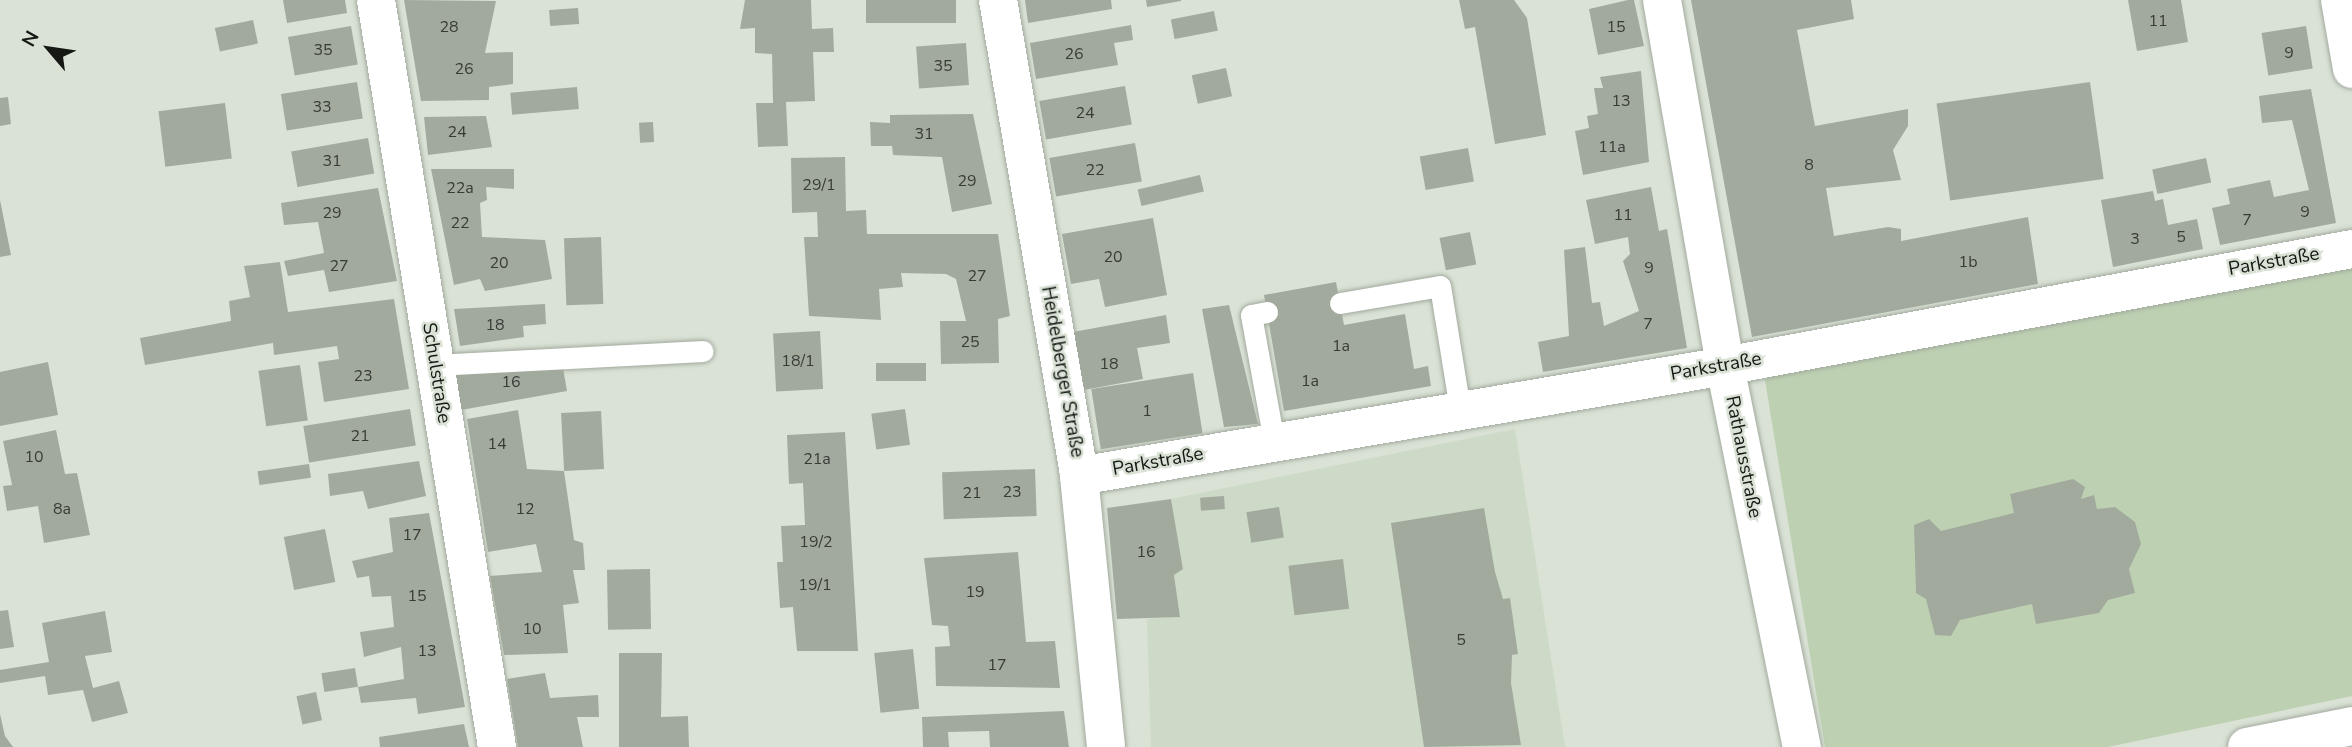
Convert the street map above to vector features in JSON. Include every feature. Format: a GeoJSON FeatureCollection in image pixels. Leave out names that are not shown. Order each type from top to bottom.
{"type":"FeatureCollection","features":[{"type":"Feature","properties":{"kind":"street","name":"Schulstraße"},"geometry":{"type":"LineString","coordinates":[[376,0],[497,747]]}},
{"type":"Feature","properties":{"kind":"street","name":"Heidelberger Straße"},"geometry":{"type":"LineString","coordinates":[[998,0],[1079,476],[1106,747]]}},
{"type":"Feature","properties":{"kind":"street","name":"Rathausstraße"},"geometry":{"type":"LineString","coordinates":[[1662,0],[1725,366],[1802,747]]}},
{"type":"Feature","properties":{"kind":"street"},"geometry":{"type":"LineString","coordinates":[[2340,0],[2352,69]]}},
{"type":"Feature","properties":{"kind":"street","name":"Parkstraße"},"geometry":{"type":"LineString","coordinates":[[1079,476],[1725,366],[2352,249]]}},
{"type":"Feature","properties":{"kind":"street"},"geometry":{"type":"LineString","coordinates":[[2247,747],[2352,726]]}},
{"type":"Feature","properties":{"kind":"lane"},"geometry":{"type":"LineString","coordinates":[[1340,303],[1440,286],[1460,410]]}},
{"type":"Feature","properties":{"kind":"lane"},"geometry":{"type":"LineString","coordinates":[[1267,312],[1251,315],[1274,442]]}},
{"type":"Feature","properties":{"kind":"lane"},"geometry":{"type":"LineString","coordinates":[[435,366],[703,351]]}},
{"type":"Feature","properties":{"kind":"shaded area"},"geometry":{"type":"Polygon","coordinates":[[[2352,259],[2352,696],[2108,747],[1825,747],[1763,368],[2352,259]]]}},
{"type":"Feature","properties":{"kind":"shaded area"},"geometry":{"type":"Polygon","coordinates":[[[1515,429],[1565,747],[1151,747],[1147,619],[1180,616],[1174,575],[1183,568],[1171,499],[1515,429]]]}},
{"type":"Feature","properties":{"kind":"building"},"geometry":{"type":"Polygon","coordinates":[[[283,0],[345,0],[347,13],[287,23],[283,0]]]}},
{"type":"Feature","properties":{"kind":"building"},"geometry":{"type":"Polygon","coordinates":[[[404,0],[496,1],[485,53],[513,52],[513,84],[489,87],[489,100],[421,101],[404,0]]]}},
{"type":"Feature","properties":{"kind":"building"},"geometry":{"type":"Polygon","coordinates":[[[745,0],[811,0],[812,29],[833,28],[834,52],[813,52],[815,101],[786,102],[788,146],[758,147],[756,103],[773,103],[772,54],[755,53],[755,28],[740,29],[745,0]]]}},
{"type":"Feature","properties":{"kind":"building"},"geometry":{"type":"Polygon","coordinates":[[[866,0],[956,0],[956,23],[866,23],[866,0]]]}},
{"type":"Feature","properties":{"kind":"building"},"geometry":{"type":"Polygon","coordinates":[[[1025,0],[1111,0],[1112,9],[1028,23],[1025,0]]]}},
{"type":"Feature","properties":{"kind":"building"},"geometry":{"type":"Polygon","coordinates":[[[1146,0],[1181,0],[1181,1],[1147,7],[1146,0]]]}},
{"type":"Feature","properties":{"kind":"building"},"geometry":{"type":"Polygon","coordinates":[[[1459,0],[1514,0],[1527,18],[1546,135],[1495,144],[1475,27],[1465,29],[1459,0]]]}},
{"type":"Feature","properties":{"kind":"building"},"geometry":{"type":"Polygon","coordinates":[[[1634,0],[1644,46],[1598,55],[1589,9],[1634,0]]]}},
{"type":"Feature","properties":{"kind":"building"},"geometry":{"type":"Polygon","coordinates":[[[1691,0],[1851,0],[1854,19],[1797,30],[1815,126],[1908,109],[1908,126],[1893,150],[1901,180],[1826,188],[1834,236],[1888,227],[1901,229],[1901,241],[2028,217],[2038,284],[1752,337],[1691,0]]]}},
{"type":"Feature","properties":{"kind":"building"},"geometry":{"type":"Polygon","coordinates":[[[2128,0],[2181,0],[2188,42],[2137,51],[2128,0]]]}},
{"type":"Feature","properties":{"kind":"building"},"geometry":{"type":"Polygon","coordinates":[[[578,8],[579,24],[550,26],[549,10],[578,8]]]}},
{"type":"Feature","properties":{"kind":"building"},"geometry":{"type":"Polygon","coordinates":[[[1214,11],[1218,31],[1175,39],[1171,19],[1214,11]]]}},
{"type":"Feature","properties":{"kind":"building"},"geometry":{"type":"Polygon","coordinates":[[[253,20],[258,43],[220,52],[215,28],[253,20]]]}},
{"type":"Feature","properties":{"kind":"building"},"geometry":{"type":"Polygon","coordinates":[[[1131,25],[1133,40],[1114,43],[1118,65],[1036,79],[1030,43],[1131,25]]]}},
{"type":"Feature","properties":{"kind":"building"},"geometry":{"type":"Polygon","coordinates":[[[351,26],[358,64],[295,76],[288,37],[351,26]]]}},
{"type":"Feature","properties":{"kind":"building"},"geometry":{"type":"Polygon","coordinates":[[[2306,26],[2313,68],[2268,76],[2262,33],[2306,26]]]}},
{"type":"Feature","properties":{"kind":"building"},"geometry":{"type":"Polygon","coordinates":[[[966,43],[969,85],[919,88],[916,46],[966,43]]]}},
{"type":"Feature","properties":{"kind":"building"},"geometry":{"type":"Polygon","coordinates":[[[1226,68],[1232,96],[1198,104],[1192,75],[1226,68]]]}},
{"type":"Feature","properties":{"kind":"building"},"geometry":{"type":"Polygon","coordinates":[[[1641,71],[1649,162],[1583,175],[1575,131],[1589,128],[1587,116],[1598,114],[1594,88],[1603,88],[1600,77],[1641,71]]]}},
{"type":"Feature","properties":{"kind":"building"},"geometry":{"type":"Polygon","coordinates":[[[357,82],[363,119],[287,131],[281,94],[357,82]]]}},
{"type":"Feature","properties":{"kind":"building"},"geometry":{"type":"Polygon","coordinates":[[[2090,82],[2104,179],[1950,201],[1937,104],[2090,82]]]}},
{"type":"Feature","properties":{"kind":"building"},"geometry":{"type":"Polygon","coordinates":[[[1125,86],[1132,124],[1046,140],[1039,101],[1125,86]]]}},
{"type":"Feature","properties":{"kind":"building"},"geometry":{"type":"Polygon","coordinates":[[[577,87],[579,109],[512,115],[510,93],[577,87]]]}},
{"type":"Feature","properties":{"kind":"building"},"geometry":{"type":"Polygon","coordinates":[[[2311,89],[2336,223],[2220,245],[2212,208],[2230,204],[2227,189],[2270,180],[2274,197],[2309,190],[2292,120],[2262,123],[2259,96],[2311,89]]]}},
{"type":"Feature","properties":{"kind":"building"},"geometry":{"type":"Polygon","coordinates":[[[8,97],[11,124],[0,126],[0,98],[8,97]]]}},
{"type":"Feature","properties":{"kind":"building"},"geometry":{"type":"Polygon","coordinates":[[[225,103],[232,159],[165,167],[158,111],[225,103]]]}},
{"type":"Feature","properties":{"kind":"building"},"geometry":{"type":"Polygon","coordinates":[[[973,114],[992,204],[952,212],[942,157],[893,155],[892,146],[871,146],[870,122],[890,123],[890,115],[973,114]]]}},
{"type":"Feature","properties":{"kind":"building"},"geometry":{"type":"Polygon","coordinates":[[[486,116],[492,147],[428,155],[424,117],[486,116]]]}},
{"type":"Feature","properties":{"kind":"building"},"geometry":{"type":"Polygon","coordinates":[[[653,122],[654,142],[640,143],[639,123],[653,122]]]}},
{"type":"Feature","properties":{"kind":"building"},"geometry":{"type":"Polygon","coordinates":[[[368,138],[374,173],[297,187],[291,152],[368,138]]]}},
{"type":"Feature","properties":{"kind":"building"},"geometry":{"type":"Polygon","coordinates":[[[1135,143],[1142,181],[1056,197],[1049,158],[1135,143]]]}},
{"type":"Feature","properties":{"kind":"building"},"geometry":{"type":"Polygon","coordinates":[[[1468,148],[1474,181],[1426,190],[1420,157],[1468,148]]]}},
{"type":"Feature","properties":{"kind":"building"},"geometry":{"type":"Polygon","coordinates":[[[845,157],[846,211],[866,210],[867,234],[998,234],[1010,316],[998,319],[999,363],[941,364],[940,321],[966,321],[956,279],[946,274],[901,273],[903,287],[879,289],[881,320],[809,316],[804,237],[818,237],[817,212],[792,213],[791,158],[845,157]]]}},
{"type":"Feature","properties":{"kind":"building"},"geometry":{"type":"Polygon","coordinates":[[[2206,158],[2211,182],[2157,194],[2152,169],[2206,158]]]}},
{"type":"Feature","properties":{"kind":"building"},"geometry":{"type":"Polygon","coordinates":[[[431,169],[514,169],[514,189],[486,187],[487,200],[480,203],[482,237],[545,240],[552,279],[485,291],[480,279],[454,285],[431,169]]]}},
{"type":"Feature","properties":{"kind":"building"},"geometry":{"type":"Polygon","coordinates":[[[1200,175],[1204,192],[1141,206],[1138,189],[1200,175]]]}},
{"type":"Feature","properties":{"kind":"building"},"geometry":{"type":"Polygon","coordinates":[[[1651,187],[1659,231],[1667,229],[1687,348],[1543,372],[1538,342],[1569,336],[1564,250],[1585,247],[1592,303],[1600,302],[1604,326],[1639,311],[1623,261],[1630,254],[1628,237],[1595,244],[1586,200],[1651,187]]]}},
{"type":"Feature","properties":{"kind":"building"},"geometry":{"type":"Polygon","coordinates":[[[378,188],[397,281],[329,292],[324,270],[288,276],[284,261],[324,253],[318,222],[284,225],[281,203],[378,188]]]}},
{"type":"Feature","properties":{"kind":"building"},"geometry":{"type":"Polygon","coordinates":[[[2153,191],[2155,201],[2163,199],[2168,225],[2197,219],[2203,249],[2113,267],[2101,200],[2153,191]]]}},
{"type":"Feature","properties":{"kind":"building"},"geometry":{"type":"Polygon","coordinates":[[[0,200],[11,255],[0,257],[0,200]]]}},
{"type":"Feature","properties":{"kind":"building"},"geometry":{"type":"Polygon","coordinates":[[[1153,218],[1167,295],[1105,307],[1099,279],[1071,284],[1062,234],[1153,218]]]}},
{"type":"Feature","properties":{"kind":"building"},"geometry":{"type":"Polygon","coordinates":[[[1470,232],[1476,264],[1446,270],[1440,238],[1470,232]]]}},
{"type":"Feature","properties":{"kind":"building"},"geometry":{"type":"Polygon","coordinates":[[[601,237],[603,304],[566,305],[564,238],[601,237]]]}},
{"type":"Feature","properties":{"kind":"building"},"geometry":{"type":"Polygon","coordinates":[[[280,262],[288,312],[394,299],[409,389],[324,402],[318,362],[339,359],[337,346],[274,355],[273,343],[145,365],[140,338],[231,321],[229,301],[250,297],[244,266],[280,262]]]}},
{"type":"Feature","properties":{"kind":"building"},"geometry":{"type":"Polygon","coordinates":[[[1336,282],[1344,325],[1405,314],[1414,369],[1428,366],[1431,386],[1284,411],[1264,295],[1336,282]]]}},
{"type":"Feature","properties":{"kind":"building"},"geometry":{"type":"Polygon","coordinates":[[[545,304],[546,324],[523,326],[524,337],[460,346],[454,309],[545,304]]]}},
{"type":"Feature","properties":{"kind":"building"},"geometry":{"type":"Polygon","coordinates":[[[1229,305],[1258,424],[1224,427],[1202,309],[1229,305]]]}},
{"type":"Feature","properties":{"kind":"building"},"geometry":{"type":"Polygon","coordinates":[[[1166,315],[1170,343],[1137,348],[1143,379],[1084,390],[1073,332],[1166,315]]]}},
{"type":"Feature","properties":{"kind":"building"},"geometry":{"type":"Polygon","coordinates":[[[820,331],[823,389],[776,391],[773,333],[820,331]]]}},
{"type":"Feature","properties":{"kind":"building"},"geometry":{"type":"Polygon","coordinates":[[[48,362],[58,415],[0,426],[0,372],[48,362]]]}},
{"type":"Feature","properties":{"kind":"building"},"geometry":{"type":"Polygon","coordinates":[[[876,363],[926,363],[926,381],[876,381],[876,363]]]}},
{"type":"Feature","properties":{"kind":"building"},"geometry":{"type":"Polygon","coordinates":[[[300,365],[308,420],[266,426],[258,371],[300,365]]]}},
{"type":"Feature","properties":{"kind":"building"},"geometry":{"type":"Polygon","coordinates":[[[563,368],[567,391],[461,410],[454,373],[563,368]]]}},
{"type":"Feature","properties":{"kind":"building"},"geometry":{"type":"Polygon","coordinates":[[[1193,373],[1203,433],[1101,449],[1091,389],[1193,373]]]}},
{"type":"Feature","properties":{"kind":"building"},"geometry":{"type":"Polygon","coordinates":[[[410,409],[416,446],[309,462],[303,426],[410,409]]]}},
{"type":"Feature","properties":{"kind":"building"},"geometry":{"type":"Polygon","coordinates":[[[905,409],[910,445],[876,449],[871,414],[905,409]]]}},
{"type":"Feature","properties":{"kind":"building"},"geometry":{"type":"Polygon","coordinates":[[[518,410],[527,469],[564,471],[574,540],[583,543],[585,570],[573,570],[579,603],[563,605],[568,653],[504,655],[490,576],[542,572],[536,544],[488,552],[467,419],[518,410]]]}},
{"type":"Feature","properties":{"kind":"building"},"geometry":{"type":"Polygon","coordinates":[[[601,411],[604,469],[564,471],[561,413],[601,411]]]}},
{"type":"Feature","properties":{"kind":"building"},"geometry":{"type":"Polygon","coordinates":[[[56,430],[65,474],[77,473],[90,535],[44,543],[38,506],[7,511],[3,486],[12,485],[3,441],[56,430]]]}},
{"type":"Feature","properties":{"kind":"building"},"geometry":{"type":"Polygon","coordinates":[[[845,432],[858,651],[797,651],[793,607],[780,608],[777,562],[783,562],[781,526],[805,525],[803,483],[789,484],[787,435],[845,432]]]}},
{"type":"Feature","properties":{"kind":"building"},"geometry":{"type":"Polygon","coordinates":[[[419,461],[426,496],[368,509],[363,491],[330,496],[328,474],[419,461]]]}},
{"type":"Feature","properties":{"kind":"building"},"geometry":{"type":"Polygon","coordinates":[[[309,464],[311,478],[259,485],[258,471],[309,464]]]}},
{"type":"Feature","properties":{"kind":"building"},"geometry":{"type":"Polygon","coordinates":[[[1035,469],[1037,516],[944,519],[942,472],[1035,469]]]}},
{"type":"Feature","properties":{"kind":"building"},"geometry":{"type":"Polygon","coordinates":[[[2073,479],[2085,487],[2081,499],[2094,495],[2097,509],[2115,507],[2135,522],[2141,544],[2129,569],[2135,593],[2108,600],[2099,613],[2036,624],[2032,604],[1960,620],[1951,636],[1935,635],[1926,599],[1916,593],[1914,525],[1929,519],[1941,531],[2014,513],[2010,494],[2073,479]]]}},
{"type":"Feature","properties":{"kind":"building"},"geometry":{"type":"Polygon","coordinates":[[[1224,496],[1225,509],[1201,511],[1200,498],[1224,496]]]}},
{"type":"Feature","properties":{"kind":"building"},"geometry":{"type":"Polygon","coordinates":[[[1171,499],[1183,569],[1174,575],[1180,617],[1117,619],[1107,508],[1171,499]]]}},
{"type":"Feature","properties":{"kind":"building"},"geometry":{"type":"Polygon","coordinates":[[[1279,507],[1284,538],[1251,543],[1246,512],[1279,507]]]}},
{"type":"Feature","properties":{"kind":"building"},"geometry":{"type":"Polygon","coordinates":[[[1484,508],[1495,572],[1503,599],[1510,598],[1518,654],[1512,655],[1511,683],[1521,745],[1424,747],[1391,523],[1484,508]]]}},
{"type":"Feature","properties":{"kind":"building"},"geometry":{"type":"Polygon","coordinates":[[[429,513],[465,707],[418,714],[416,698],[361,703],[358,687],[404,679],[401,647],[364,657],[360,632],[394,627],[391,596],[372,597],[369,576],[357,578],[352,561],[393,552],[389,518],[429,513]]]}},
{"type":"Feature","properties":{"kind":"building"},"geometry":{"type":"Polygon","coordinates":[[[325,529],[335,582],[294,590],[284,537],[325,529]]]}},
{"type":"Feature","properties":{"kind":"building"},"geometry":{"type":"Polygon","coordinates":[[[1018,552],[1026,642],[1055,641],[1060,688],[936,686],[935,647],[950,646],[948,626],[932,625],[924,558],[1018,552]]]}},
{"type":"Feature","properties":{"kind":"building"},"geometry":{"type":"Polygon","coordinates":[[[1343,559],[1349,609],[1295,615],[1288,566],[1343,559]]]}},
{"type":"Feature","properties":{"kind":"building"},"geometry":{"type":"Polygon","coordinates":[[[650,569],[651,629],[608,630],[607,570],[650,569]]]}},
{"type":"Feature","properties":{"kind":"building"},"geometry":{"type":"Polygon","coordinates":[[[8,610],[14,647],[0,649],[0,611],[8,610]]]}},
{"type":"Feature","properties":{"kind":"building"},"geometry":{"type":"Polygon","coordinates":[[[105,611],[112,652],[85,656],[93,688],[119,681],[128,713],[92,722],[83,690],[48,695],[45,676],[0,683],[0,670],[49,662],[42,623],[105,611]]]}},
{"type":"Feature","properties":{"kind":"building"},"geometry":{"type":"Polygon","coordinates":[[[913,649],[919,709],[880,713],[874,653],[913,649]]]}},
{"type":"Feature","properties":{"kind":"building"},"geometry":{"type":"Polygon","coordinates":[[[619,653],[662,653],[661,717],[688,716],[689,747],[619,747],[619,653]]]}},
{"type":"Feature","properties":{"kind":"building"},"geometry":{"type":"Polygon","coordinates":[[[355,668],[358,687],[324,692],[321,673],[355,668]]]}},
{"type":"Feature","properties":{"kind":"building"},"geometry":{"type":"Polygon","coordinates":[[[545,673],[550,698],[598,695],[599,717],[577,717],[583,747],[518,747],[507,679],[545,673]]]}},
{"type":"Feature","properties":{"kind":"building"},"geometry":{"type":"Polygon","coordinates":[[[316,692],[322,720],[302,725],[296,696],[316,692]]]}},
{"type":"Feature","properties":{"kind":"building"},"geometry":{"type":"Polygon","coordinates":[[[1064,711],[1069,747],[990,747],[989,731],[948,732],[949,747],[923,747],[922,717],[1064,711]]]}},
{"type":"Feature","properties":{"kind":"building"},"geometry":{"type":"Polygon","coordinates":[[[0,714],[5,736],[13,747],[0,747],[0,714]]]}},
{"type":"Feature","properties":{"kind":"building"},"geometry":{"type":"Polygon","coordinates":[[[464,724],[469,747],[380,747],[379,737],[464,724]]]}}]}
